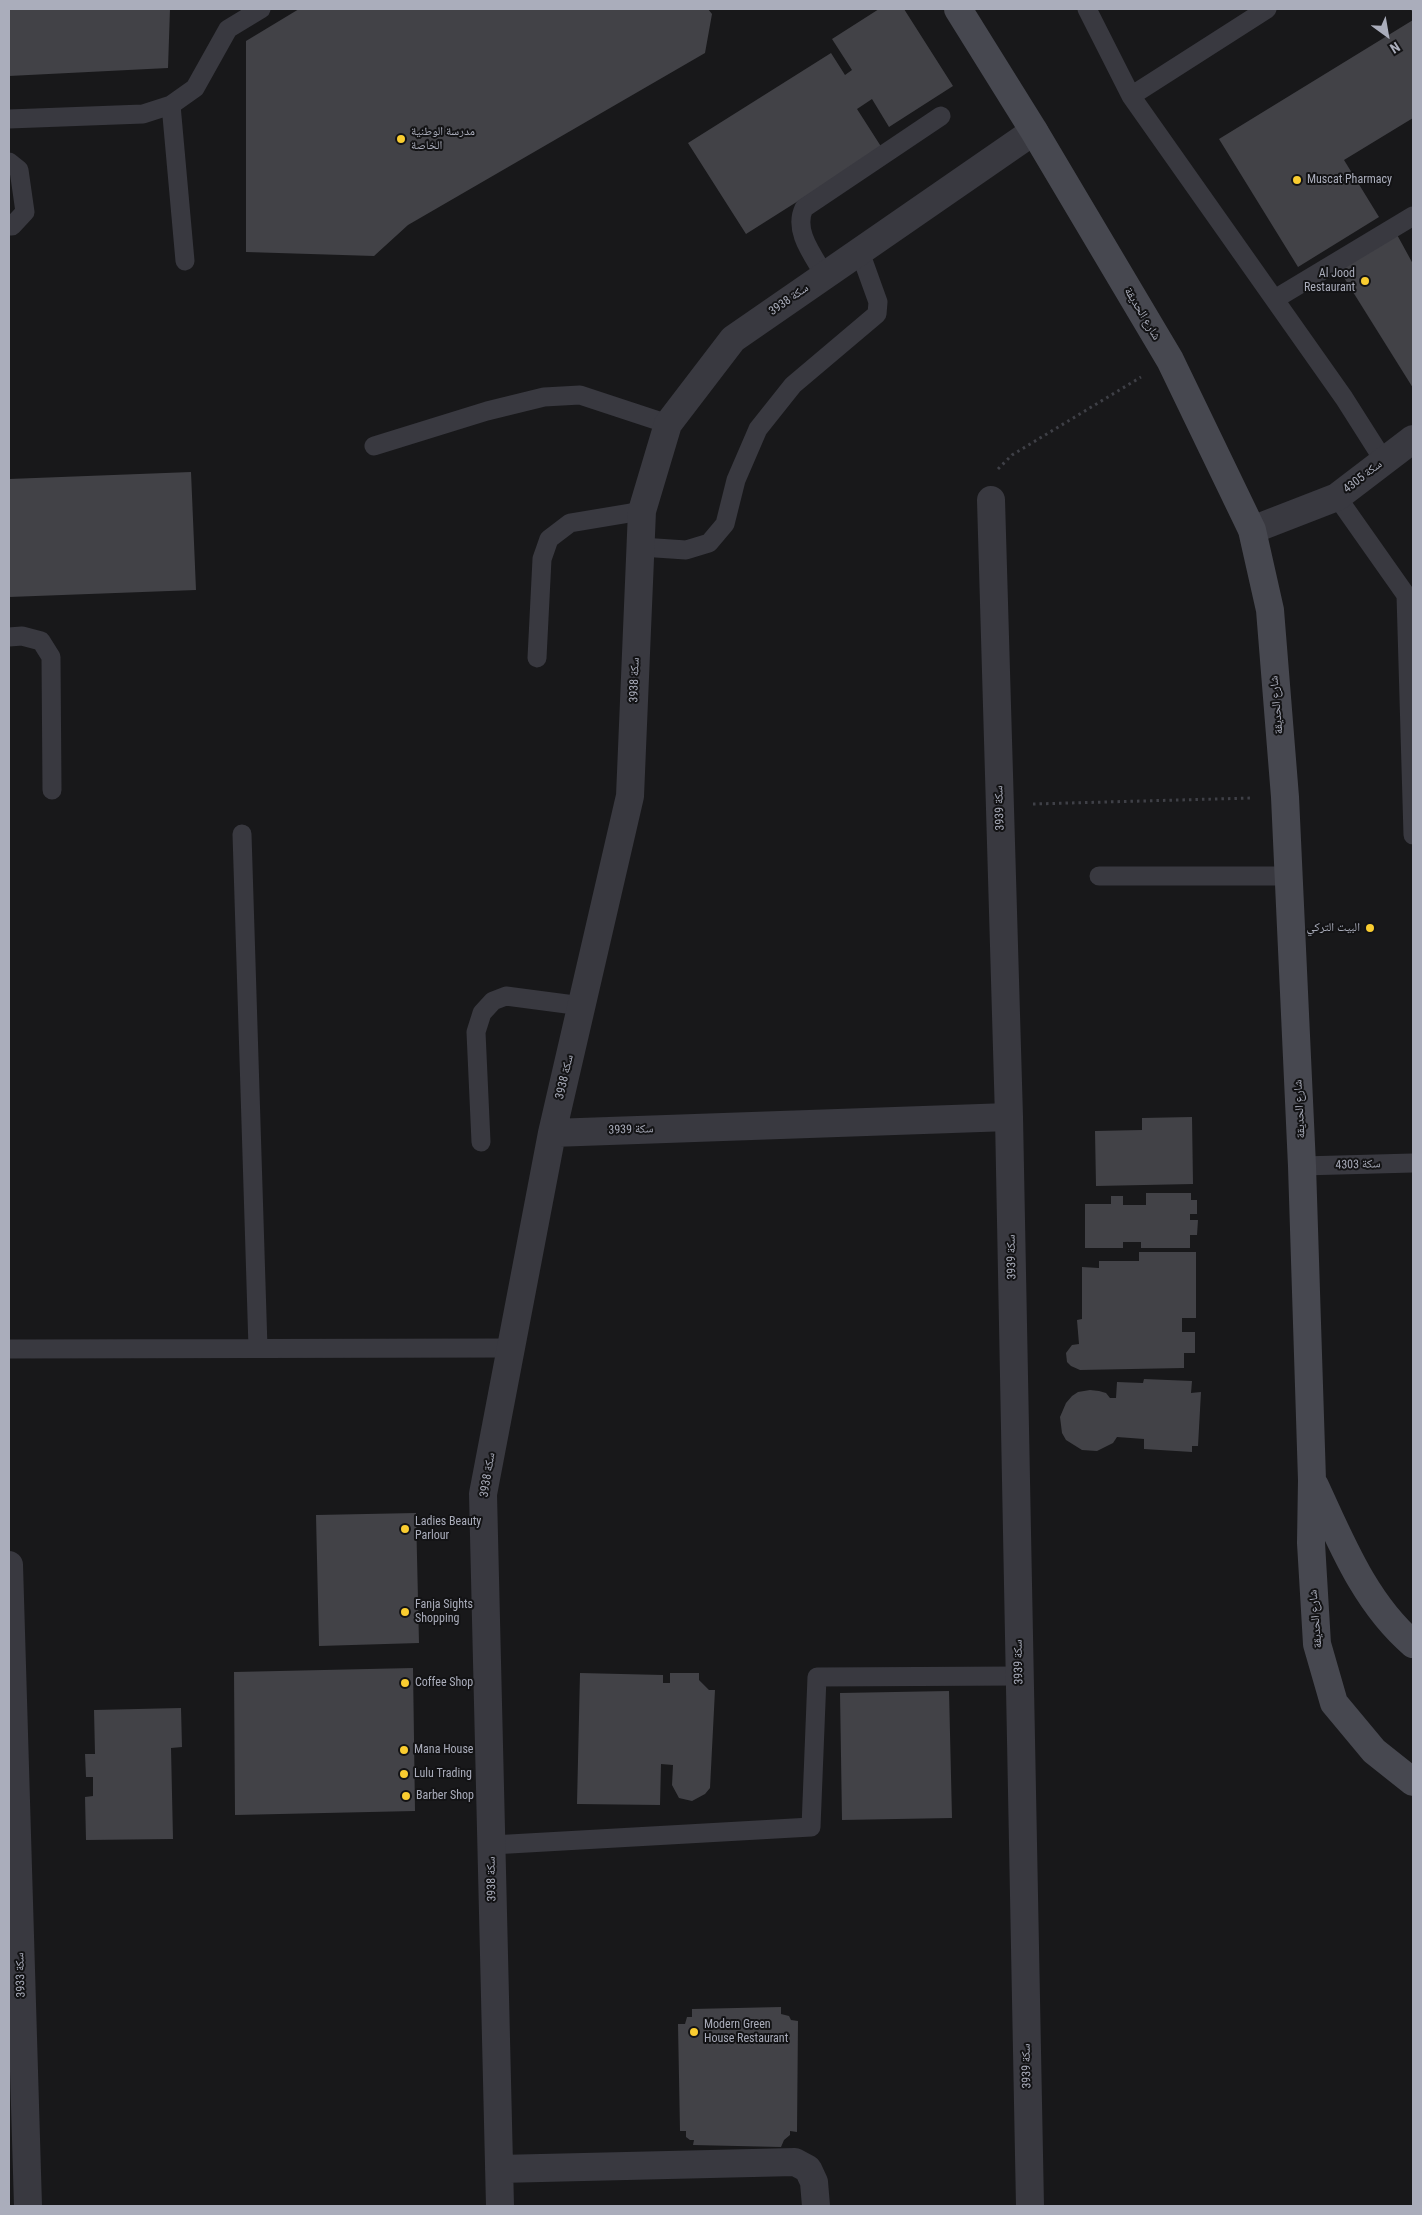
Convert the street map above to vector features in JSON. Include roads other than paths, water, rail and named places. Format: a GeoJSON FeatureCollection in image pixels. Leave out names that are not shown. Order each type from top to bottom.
{"type":"FeatureCollection","features":[{"type":"Feature","properties":{"kind":"street","name":"شارع الحديقة"},"geometry":{"type":"LineString","coordinates":[[958,9],[1034,131],[1170,360],[1252,530],[1270,610],[1285,797],[1302,1166],[1312,1480],[1311,1543],[1317,1644],[1334,1703],[1374,1751],[1413,1782]]}},
{"type":"Feature","properties":{"kind":"street","name":"سكة 3938"},"geometry":{"type":"LineString","coordinates":[[500,2206],[483,1494],[552,1133],[630,796],[642,511],[668,424],[733,339],[1034,131]]}},
{"type":"Feature","properties":{"kind":"street","name":"سكة 4305"},"geometry":{"type":"LineString","coordinates":[[1252,530],[1337,497],[1413,439]]}},
{"type":"Feature","properties":{"kind":"street","name":"سكة 3939"},"geometry":{"type":"LineString","coordinates":[[991,500],[1009,1117],[1030,2206]]}},
{"type":"Feature","properties":{"kind":"street","name":"سكة 3939"},"geometry":{"type":"LineString","coordinates":[[552,1133],[1009,1117]]}},
{"type":"Feature","properties":{"kind":"street","name":"شارع الحديقة"},"geometry":{"type":"LineString","coordinates":[[1312,1480],[1356,1574],[1398,1631],[1413,1644]]}},
{"type":"Feature","properties":{"kind":"street","name":"سكة 3933"},"geometry":{"type":"LineString","coordinates":[[9,1564],[28,2206]]}},
{"type":"Feature","properties":{"kind":"street"},"geometry":{"type":"LineString","coordinates":[[499,2169],[795,2162],[808,2169],[814,2182],[816,2206]]}},
{"type":"Feature","properties":{"kind":"lane"},"geometry":{"type":"LineString","coordinates":[[9,119],[143,114],[171,105],[195,88],[228,29],[261,9]]}},
{"type":"Feature","properties":{"kind":"lane"},"geometry":{"type":"LineString","coordinates":[[1087,9],[1131,96],[1344,398],[1384,461]]}},
{"type":"Feature","properties":{"kind":"lane"},"geometry":{"type":"LineString","coordinates":[[1131,96],[1267,9]]}},
{"type":"Feature","properties":{"kind":"lane"},"geometry":{"type":"LineString","coordinates":[[171,105],[185,261]]}},
{"type":"Feature","properties":{"kind":"lane"},"geometry":{"type":"LineString","coordinates":[[825,276],[800,228],[800,217],[804,208],[940,116]]}},
{"type":"Feature","properties":{"kind":"lane"},"geometry":{"type":"LineString","coordinates":[[9,162],[19,170],[25,212],[12,226],[9,226]]}},
{"type":"Feature","properties":{"kind":"lane"},"geometry":{"type":"LineString","coordinates":[[1274,299],[1413,216]]}},
{"type":"Feature","properties":{"kind":"lane"},"geometry":{"type":"LineString","coordinates":[[641,547],[686,550],[709,543],[725,524],[736,480],[758,429],[793,385],[877,314],[878,302],[860,252]]}},
{"type":"Feature","properties":{"kind":"lane"},"geometry":{"type":"LineString","coordinates":[[374,446],[487,411],[544,396],[580,395],[668,424]]}},
{"type":"Feature","properties":{"kind":"lane"},"geometry":{"type":"LineString","coordinates":[[1337,497],[1406,595],[1413,835]]}},
{"type":"Feature","properties":{"kind":"lane"},"geometry":{"type":"LineString","coordinates":[[537,658],[542,558],[549,539],[570,523],[642,511]]}},
{"type":"Feature","properties":{"kind":"lane"},"geometry":{"type":"LineString","coordinates":[[9,637],[22,636],[41,642],[51,657],[52,790]]}},
{"type":"Feature","properties":{"kind":"lane"},"geometry":{"type":"LineString","coordinates":[[242,834],[258,1348]]}},
{"type":"Feature","properties":{"kind":"lane"},"geometry":{"type":"LineString","coordinates":[[1100,876],[1289,876]]}},
{"type":"Feature","properties":{"kind":"lane"},"geometry":{"type":"LineString","coordinates":[[481,1142],[476,1032],[482,1013],[493,1001],[506,996],[582,1006]]}},
{"type":"Feature","properties":{"kind":"lane","name":"سكة 4303"},"geometry":{"type":"LineString","coordinates":[[1302,1166],[1413,1163]]}},
{"type":"Feature","properties":{"kind":"lane"},"geometry":{"type":"LineString","coordinates":[[9,1349],[511,1348]]}},
{"type":"Feature","properties":{"kind":"lane"},"geometry":{"type":"LineString","coordinates":[[492,1845],[811,1827],[817,1677],[1020,1676]]}},
{"type":"Feature","properties":{"kind":"place","name":"مدرسة الوطنية الخاصة"},"geometry":{"type":"Point","coordinates":[401,139]}},
{"type":"Feature","properties":{"kind":"place","name":"Muscat Pharmacy"},"geometry":{"type":"Point","coordinates":[1297,180]}},
{"type":"Feature","properties":{"kind":"place","name":"Al Jood Restaurant"},"geometry":{"type":"Point","coordinates":[1365,281]}},
{"type":"Feature","properties":{"kind":"place","name":"البيت التركي"},"geometry":{"type":"Point","coordinates":[1370,928]}},
{"type":"Feature","properties":{"kind":"place","name":"Ladies Beauty Parlour"},"geometry":{"type":"Point","coordinates":[405,1529]}},
{"type":"Feature","properties":{"kind":"place","name":"Fanja Sights Shopping"},"geometry":{"type":"Point","coordinates":[405,1612]}},
{"type":"Feature","properties":{"kind":"place","name":"Coffee Shop"},"geometry":{"type":"Point","coordinates":[405,1683]}},
{"type":"Feature","properties":{"kind":"place","name":"Mana House"},"geometry":{"type":"Point","coordinates":[404,1750]}},
{"type":"Feature","properties":{"kind":"place","name":"Lulu Trading"},"geometry":{"type":"Point","coordinates":[404,1774]}},
{"type":"Feature","properties":{"kind":"place","name":"Barber Shop"},"geometry":{"type":"Point","coordinates":[406,1796]}},
{"type":"Feature","properties":{"kind":"place","name":"Modern Green House Restaurant"},"geometry":{"type":"Point","coordinates":[694,2032]}}]}
